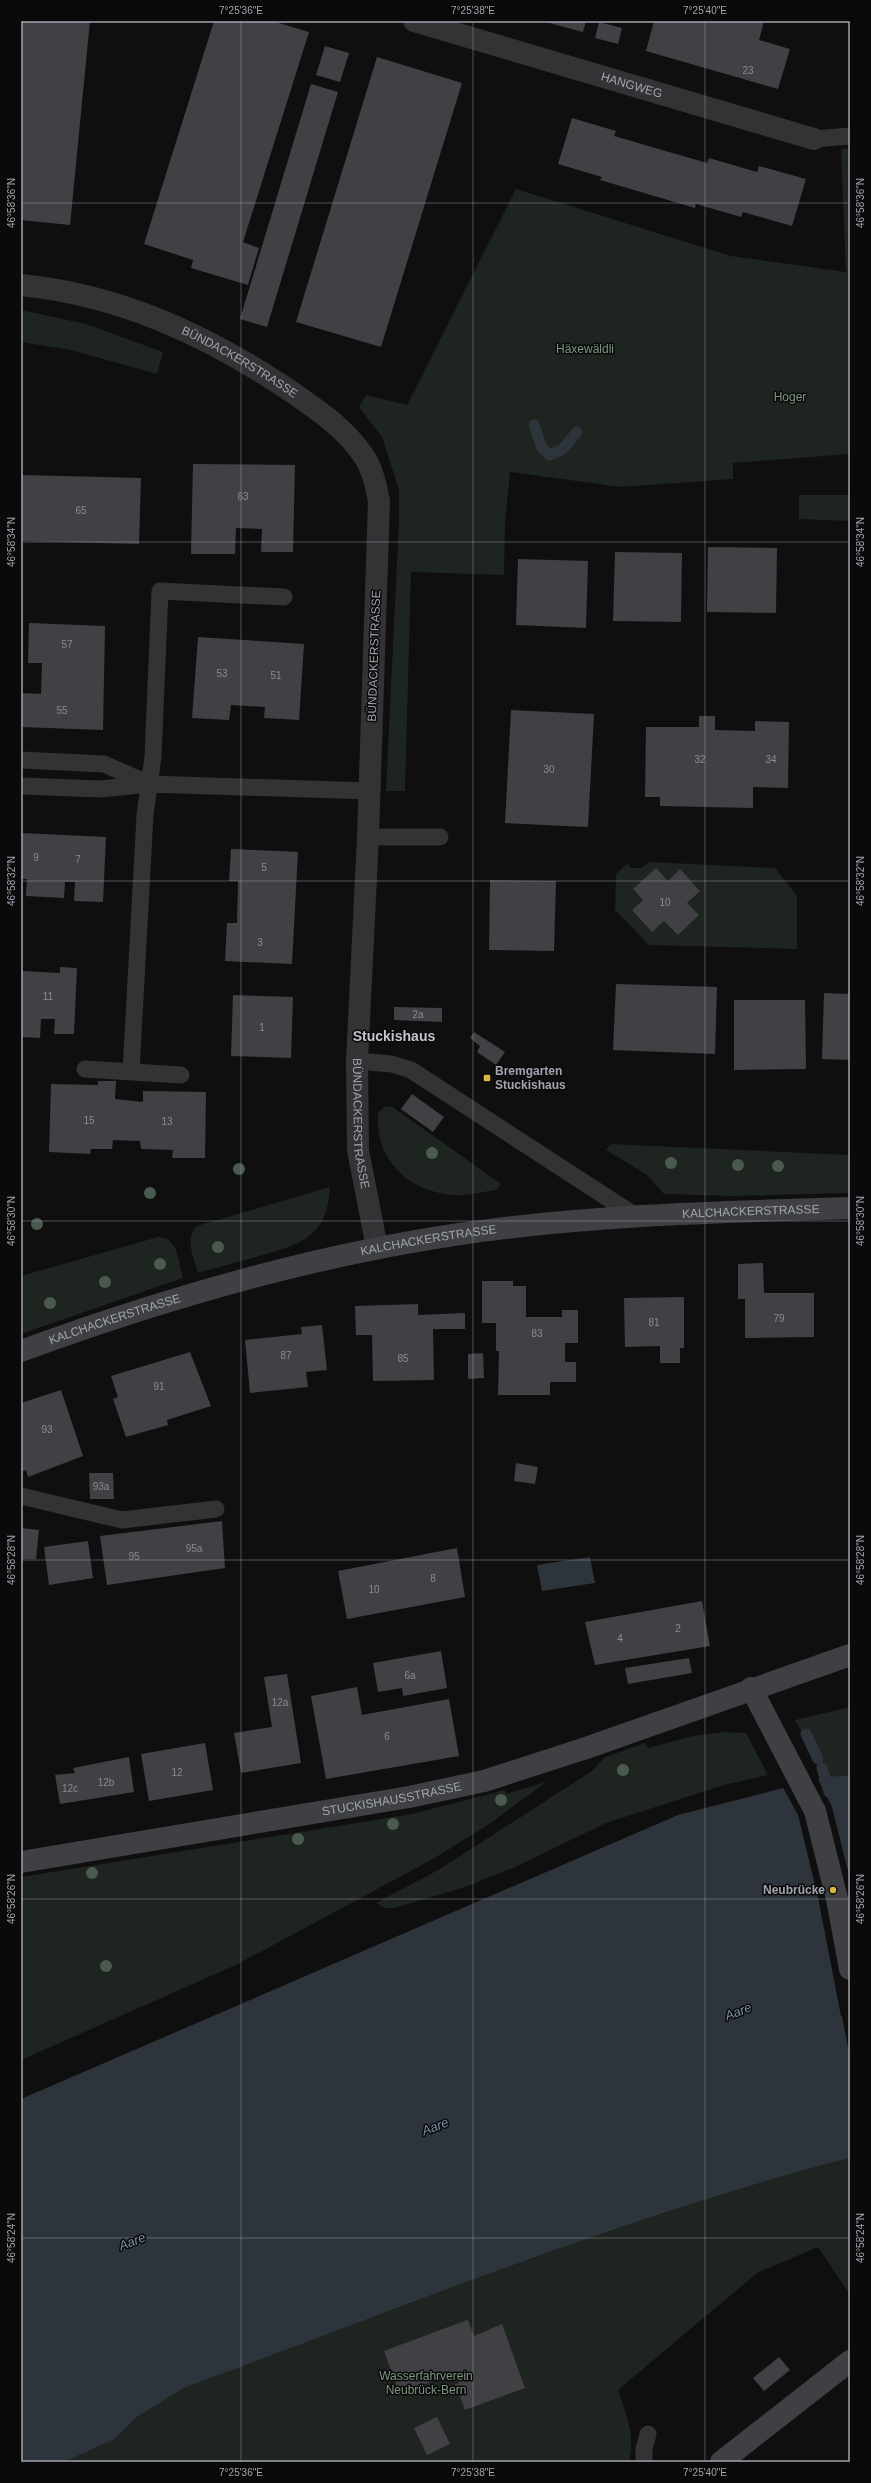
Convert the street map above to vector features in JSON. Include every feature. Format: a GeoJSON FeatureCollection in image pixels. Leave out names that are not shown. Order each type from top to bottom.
{"type":"FeatureCollection","features":[{"type":"Feature","properties":{"kind":"street","name":"HANGWEG"},"geometry":{"type":"LineString","coordinates":[[414,21],[814,139]]}},
{"type":"Feature","properties":{"kind":"street","name":"BÜNDACKERSTRASSE"},"geometry":{"type":"LineString","coordinates":[[21,285],[94,297],[153,316],[226,350],[312,406],[348,436],[366,459],[374,479],[379,501],[370,791],[357,1061],[358,1150],[377,1248]]}},
{"type":"Feature","properties":{"kind":"street","name":"KALCHACKERSTRASSE"},"geometry":{"type":"LineString","coordinates":[[21,1352],[196,1292],[377,1248],[460,1234],[634,1215],[850,1208]]}},
{"type":"Feature","properties":{"kind":"street","name":"STUCKISHAUSSTRASSE"},"geometry":{"type":"LineString","coordinates":[[21,1862],[409,1797],[484,1781],[586,1748],[751,1688],[850,1655]]}},
{"type":"Feature","properties":{"kind":"street"},"geometry":{"type":"LineString","coordinates":[[751,1688],[815,1810],[837,1899],[850,1969]]}},
{"type":"Feature","properties":{"kind":"street"},"geometry":{"type":"LineString","coordinates":[[721,2462],[850,2361]]}},
{"type":"Feature","properties":{"kind":"lane","name":"HANGWEG"},"geometry":{"type":"LineString","coordinates":[[814,139],[850,136]]}},
{"type":"Feature","properties":{"kind":"lane"},"geometry":{"type":"LineString","coordinates":[[131,1072],[145,815],[153,757],[160,591],[284,597]]}},
{"type":"Feature","properties":{"kind":"lane"},"geometry":{"type":"LineString","coordinates":[[21,760],[104,764],[150,784]]}},
{"type":"Feature","properties":{"kind":"lane"},"geometry":{"type":"LineString","coordinates":[[21,786],[101,789],[150,784],[370,791]]}},
{"type":"Feature","properties":{"kind":"lane"},"geometry":{"type":"LineString","coordinates":[[368,837],[440,837]]}},
{"type":"Feature","properties":{"kind":"lane"},"geometry":{"type":"LineString","coordinates":[[357,1061],[392,1064],[411,1070],[634,1215]]}},
{"type":"Feature","properties":{"kind":"lane"},"geometry":{"type":"LineString","coordinates":[[85,1069],[181,1075]]}},
{"type":"Feature","properties":{"kind":"lane"},"geometry":{"type":"LineString","coordinates":[[21,1496],[122,1520],[216,1509]]}},
{"type":"Feature","properties":{"kind":"lane"},"geometry":{"type":"LineString","coordinates":[[644,2462],[644,2445],[648,2434]]}},
{"type":"Feature","properties":{"kind":"green space","name":"Häxewäldli"},"geometry":{"type":"Polygon","coordinates":[[[850,148],[850,454],[733,463],[733,479],[621,487],[510,472],[505,523],[504,575],[411,572],[405,791],[386,791],[399,521],[399,490],[382,437],[359,407],[366,395],[407,405],[516,189],[731,256],[846,272],[841,149],[850,148]]]}},
{"type":"Feature","properties":{"kind":"green space"},"geometry":{"type":"Polygon","coordinates":[[[21,310],[86,324],[163,352],[157,374],[71,350],[21,342],[21,310]]]}},
{"type":"Feature","properties":{"kind":"green space"},"geometry":{"type":"Polygon","coordinates":[[[799,495],[850,495],[850,521],[799,519],[799,495]]]}},
{"type":"Feature","properties":{"kind":"green space"},"geometry":{"type":"Polygon","coordinates":[[[649,862],[775,868],[797,896],[797,949],[649,945],[615,910],[616,874],[628,863],[631,868],[642,868],[649,862]]]}},
{"type":"Feature","properties":{"kind":"green space"},"geometry":{"type":"Polygon","coordinates":[[[391,1106],[501,1184],[496,1190],[453,1195],[436,1192],[421,1187],[408,1179],[397,1170],[388,1158],[382,1145],[378,1130],[378,1113],[384,1107],[391,1106]]]}},
{"type":"Feature","properties":{"kind":"green space"},"geometry":{"type":"Polygon","coordinates":[[[610,1144],[850,1155],[850,1193],[732,1196],[664,1194],[647,1175],[606,1150],[610,1144]]]}},
{"type":"Feature","properties":{"kind":"green space"},"geometry":{"type":"Polygon","coordinates":[[[330,1187],[328,1204],[324,1217],[318,1228],[310,1236],[300,1242],[274,1252],[198,1273],[191,1248],[191,1236],[197,1226],[330,1187]]]}},
{"type":"Feature","properties":{"kind":"green space"},"geometry":{"type":"Polygon","coordinates":[[[158,1237],[165,1238],[174,1246],[183,1278],[21,1334],[21,1276],[158,1237]]]}},
{"type":"Feature","properties":{"kind":"green space"},"geometry":{"type":"Polygon","coordinates":[[[850,1707],[850,1775],[826,1777],[795,1720],[850,1707]]]}},
{"type":"Feature","properties":{"kind":"green space"},"geometry":{"type":"Polygon","coordinates":[[[725,1732],[746,1733],[768,1775],[724,1785],[606,1823],[513,1868],[462,1888],[394,1908],[385,1908],[376,1903],[440,1869],[592,1771],[605,1757],[645,1743],[648,1748],[693,1736],[725,1732]]]}},
{"type":"Feature","properties":{"kind":"green space"},"geometry":{"type":"Polygon","coordinates":[[[546,1782],[488,1825],[433,1859],[238,1964],[21,2060],[21,1877],[412,1814],[505,1790],[506,1794],[546,1782]]]}},
{"type":"Feature","properties":{"kind":"green space","name":"Wasserfahrverein Neubrück-Bern"},"geometry":{"type":"Polygon","coordinates":[[[850,2158],[850,2295],[818,2247],[757,2273],[618,2390],[627,2416],[631,2434],[631,2452],[629,2462],[64,2462],[115,2439],[137,2417],[184,2388],[431,2295],[597,2235],[681,2207],[850,2158]]]}},
{"type":"Feature","properties":{"kind":"water"},"geometry":{"type":"Polygon","coordinates":[[[590,1557],[595,1583],[542,1591],[537,1565],[590,1557]]]}},
{"type":"Feature","properties":{"kind":"water","name":"Aare"},"geometry":{"type":"Polygon","coordinates":[[[850,1775],[850,1893],[825,1895],[819,1902],[841,2016],[850,2020],[850,2158],[681,2207],[597,2235],[431,2295],[184,2388],[137,2417],[115,2439],[64,2462],[21,2462],[21,2099],[678,1815],[826,1777],[850,1775]],[[824,1802],[803,1807],[798,1815],[806,1820],[827,1815],[832,1807],[824,1802]]]}},
{"type":"Feature","properties":{"kind":"pier","name":"Neubrücke"},"geometry":{"type":"Polygon","coordinates":[[[817,1777],[832,1807],[850,1879],[850,1895],[845,1893],[826,1897],[822,1902],[828,1905],[850,1899],[850,2010],[844,2015],[850,2018],[850,2057],[819,1902],[798,1815],[782,1786],[817,1777]],[[823,1804],[804,1809],[801,1814],[806,1818],[825,1813],[829,1808],[823,1804]]]}},
{"type":"Feature","properties":{"kind":"building"},"geometry":{"type":"Polygon","coordinates":[[[21,21],[90,21],[70,225],[21,220],[21,21]]]}},
{"type":"Feature","properties":{"kind":"building"},"geometry":{"type":"Polygon","coordinates":[[[214,21],[272,21],[309,32],[243,242],[259,248],[248,285],[191,268],[193,260],[144,244],[214,21]]]}},
{"type":"Feature","properties":{"kind":"building"},"geometry":{"type":"Polygon","coordinates":[[[542,21],[586,21],[583,32],[542,21]]]}},
{"type":"Feature","properties":{"kind":"building"},"geometry":{"type":"Polygon","coordinates":[[[654,21],[764,21],[759,40],[790,49],[778,89],[646,51],[654,21]]]}},
{"type":"Feature","properties":{"kind":"building"},"geometry":{"type":"Polygon","coordinates":[[[599,22],[622,28],[618,44],[595,38],[599,22]]]}},
{"type":"Feature","properties":{"kind":"building"},"geometry":{"type":"Polygon","coordinates":[[[325,46],[349,53],[340,82],[316,75],[325,46]]]}},
{"type":"Feature","properties":{"kind":"building"},"geometry":{"type":"Polygon","coordinates":[[[377,57],[462,83],[381,347],[296,322],[377,57]]]}},
{"type":"Feature","properties":{"kind":"building"},"geometry":{"type":"Polygon","coordinates":[[[311,84],[338,92],[267,327],[240,319],[311,84]]]}},
{"type":"Feature","properties":{"kind":"building"},"geometry":{"type":"Polygon","coordinates":[[[572,118],[616,131],[614,136],[707,163],[709,158],[757,172],[759,166],[806,179],[792,226],[743,212],[741,217],[696,204],[695,208],[600,180],[602,177],[558,164],[572,118]]]}},
{"type":"Feature","properties":{"kind":"building"},"geometry":{"type":"Polygon","coordinates":[[[193,464],[295,465],[293,552],[261,552],[262,529],[236,528],[235,554],[191,554],[193,464]]]}},
{"type":"Feature","properties":{"kind":"building"},"geometry":{"type":"Polygon","coordinates":[[[21,475],[141,478],[139,544],[21,541],[21,475]]]}},
{"type":"Feature","properties":{"kind":"building"},"geometry":{"type":"Polygon","coordinates":[[[708,547],[777,548],[776,613],[707,612],[708,547]]]}},
{"type":"Feature","properties":{"kind":"building"},"geometry":{"type":"Polygon","coordinates":[[[615,552],[682,553],[681,622],[613,621],[615,552]]]}},
{"type":"Feature","properties":{"kind":"building"},"geometry":{"type":"Polygon","coordinates":[[[518,559],[588,561],[586,628],[516,625],[518,559]]]}},
{"type":"Feature","properties":{"kind":"building"},"geometry":{"type":"Polygon","coordinates":[[[29,623],[105,626],[103,730],[21,727],[21,693],[41,694],[42,663],[28,663],[29,623]]]}},
{"type":"Feature","properties":{"kind":"building"},"geometry":{"type":"Polygon","coordinates":[[[198,637],[304,644],[299,720],[264,718],[265,707],[231,705],[229,720],[192,718],[198,637]]]}},
{"type":"Feature","properties":{"kind":"building"},"geometry":{"type":"Polygon","coordinates":[[[511,710],[594,714],[588,827],[505,823],[511,710]]]}},
{"type":"Feature","properties":{"kind":"building"},"geometry":{"type":"Polygon","coordinates":[[[699,716],[715,716],[715,730],[755,731],[755,721],[789,722],[788,788],[753,787],[753,808],[660,806],[660,797],[645,797],[646,727],[699,727],[699,716]]]}},
{"type":"Feature","properties":{"kind":"building"},"geometry":{"type":"Polygon","coordinates":[[[21,833],[106,837],[103,902],[74,901],[75,882],[65,882],[64,898],[26,896],[27,879],[21,879],[21,833]]]}},
{"type":"Feature","properties":{"kind":"building"},"geometry":{"type":"Polygon","coordinates":[[[231,849],[298,852],[292,964],[225,961],[227,923],[237,923],[238,881],[229,881],[231,849]]]}},
{"type":"Feature","properties":{"kind":"building"},"geometry":{"type":"Polygon","coordinates":[[[656,868],[668,881],[680,869],[700,891],[687,903],[699,915],[678,935],[664,921],[652,932],[632,910],[643,900],[633,889],[656,868]]]}},
{"type":"Feature","properties":{"kind":"building"},"geometry":{"type":"Polygon","coordinates":[[[490,880],[556,881],[554,951],[489,950],[490,880]]]}},
{"type":"Feature","properties":{"kind":"building"},"geometry":{"type":"Polygon","coordinates":[[[60,967],[77,968],[74,1034],[54,1034],[55,1019],[41,1019],[40,1038],[21,1037],[21,971],[60,973],[60,967]]]}},
{"type":"Feature","properties":{"kind":"building"},"geometry":{"type":"Polygon","coordinates":[[[616,984],[717,987],[715,1054],[613,1050],[616,984]]]}},
{"type":"Feature","properties":{"kind":"building"},"geometry":{"type":"Polygon","coordinates":[[[824,993],[850,994],[850,1060],[822,1059],[824,993]]]}},
{"type":"Feature","properties":{"kind":"building"},"geometry":{"type":"Polygon","coordinates":[[[233,995],[293,997],[291,1058],[231,1056],[233,995]]]}},
{"type":"Feature","properties":{"kind":"building"},"geometry":{"type":"Polygon","coordinates":[[[734,1000],[805,1000],[806,1069],[734,1070],[734,1000]]]}},
{"type":"Feature","properties":{"kind":"building"},"geometry":{"type":"Polygon","coordinates":[[[394,1007],[442,1008],[442,1022],[394,1020],[394,1007]]]}},
{"type":"Feature","properties":{"kind":"building"},"geometry":{"type":"Polygon","coordinates":[[[474,1032],[505,1052],[496,1065],[477,1052],[480,1046],[470,1038],[474,1032]]]}},
{"type":"Feature","properties":{"kind":"building"},"geometry":{"type":"Polygon","coordinates":[[[98,1081],[116,1081],[115,1099],[143,1102],[143,1091],[206,1092],[205,1158],[172,1158],[173,1150],[141,1149],[140,1141],[113,1140],[112,1149],[91,1149],[90,1154],[49,1152],[51,1084],[98,1085],[98,1081]]]}},
{"type":"Feature","properties":{"kind":"building"},"geometry":{"type":"Polygon","coordinates":[[[412,1094],[444,1117],[433,1132],[401,1109],[412,1094]]]}},
{"type":"Feature","properties":{"kind":"building"},"geometry":{"type":"Polygon","coordinates":[[[763,1263],[764,1293],[814,1293],[814,1337],[745,1338],[745,1299],[738,1299],[738,1264],[763,1263]]]}},
{"type":"Feature","properties":{"kind":"building"},"geometry":{"type":"Polygon","coordinates":[[[482,1281],[513,1281],[513,1286],[526,1286],[526,1317],[562,1317],[562,1310],[578,1310],[578,1343],[565,1343],[565,1362],[576,1362],[576,1382],[550,1382],[550,1395],[498,1395],[499,1351],[496,1351],[496,1323],[482,1323],[482,1281]]]}},
{"type":"Feature","properties":{"kind":"building"},"geometry":{"type":"Polygon","coordinates":[[[684,1297],[684,1348],[680,1348],[680,1363],[660,1363],[660,1346],[625,1347],[624,1298],[684,1297]]]}},
{"type":"Feature","properties":{"kind":"building"},"geometry":{"type":"Polygon","coordinates":[[[418,1304],[418,1315],[465,1313],[465,1329],[433,1329],[434,1380],[373,1381],[372,1335],[356,1335],[355,1306],[418,1304]]]}},
{"type":"Feature","properties":{"kind":"building"},"geometry":{"type":"Polygon","coordinates":[[[322,1325],[327,1370],[306,1372],[308,1387],[250,1393],[245,1340],[302,1334],[301,1327],[322,1325]]]}},
{"type":"Feature","properties":{"kind":"building"},"geometry":{"type":"Polygon","coordinates":[[[190,1352],[211,1406],[167,1420],[168,1425],[126,1437],[113,1399],[118,1397],[111,1376],[190,1352]]]}},
{"type":"Feature","properties":{"kind":"building"},"geometry":{"type":"Polygon","coordinates":[[[483,1353],[484,1378],[468,1379],[468,1354],[483,1353]]]}},
{"type":"Feature","properties":{"kind":"building"},"geometry":{"type":"Polygon","coordinates":[[[61,1390],[83,1456],[28,1477],[26,1470],[21,1472],[21,1403],[61,1390]]]}},
{"type":"Feature","properties":{"kind":"building"},"geometry":{"type":"Polygon","coordinates":[[[516,1463],[538,1467],[535,1484],[514,1481],[516,1463]]]}},
{"type":"Feature","properties":{"kind":"building"},"geometry":{"type":"Polygon","coordinates":[[[89,1473],[113,1473],[114,1499],[90,1499],[89,1473]]]}},
{"type":"Feature","properties":{"kind":"building"},"geometry":{"type":"Polygon","coordinates":[[[222,1521],[225,1568],[107,1585],[100,1536],[222,1521]]]}},
{"type":"Feature","properties":{"kind":"building"},"geometry":{"type":"Polygon","coordinates":[[[21,1528],[39,1530],[36,1559],[21,1559],[21,1528]]]}},
{"type":"Feature","properties":{"kind":"building"},"geometry":{"type":"Polygon","coordinates":[[[88,1541],[93,1578],[49,1585],[44,1547],[88,1541]]]}},
{"type":"Feature","properties":{"kind":"building"},"geometry":{"type":"Polygon","coordinates":[[[457,1548],[465,1597],[347,1619],[338,1571],[457,1548]]]}},
{"type":"Feature","properties":{"kind":"building"},"geometry":{"type":"Polygon","coordinates":[[[702,1601],[710,1646],[595,1665],[585,1622],[702,1601]]]}},
{"type":"Feature","properties":{"kind":"building"},"geometry":{"type":"Polygon","coordinates":[[[441,1651],[447,1688],[403,1696],[402,1688],[378,1692],[373,1663],[441,1651]]]}},
{"type":"Feature","properties":{"kind":"building"},"geometry":{"type":"Polygon","coordinates":[[[689,1658],[692,1673],[628,1684],[625,1668],[689,1658]]]}},
{"type":"Feature","properties":{"kind":"building"},"geometry":{"type":"Polygon","coordinates":[[[287,1674],[301,1763],[241,1773],[234,1733],[272,1727],[264,1677],[287,1674]]]}},
{"type":"Feature","properties":{"kind":"building"},"geometry":{"type":"Polygon","coordinates":[[[357,1687],[362,1715],[449,1699],[459,1756],[326,1779],[311,1696],[357,1687]]]}},
{"type":"Feature","properties":{"kind":"building"},"geometry":{"type":"Polygon","coordinates":[[[205,1743],[213,1790],[149,1801],[141,1754],[205,1743]]]}},
{"type":"Feature","properties":{"kind":"building"},"geometry":{"type":"Polygon","coordinates":[[[129,1757],[134,1792],[60,1804],[55,1775],[75,1773],[73,1768],[129,1757]]]}},
{"type":"Feature","properties":{"kind":"building"},"geometry":{"type":"Polygon","coordinates":[[[467,2320],[474,2336],[502,2324],[525,2388],[465,2410],[455,2384],[459,2383],[455,2373],[400,2394],[384,2351],[467,2320]]]}},
{"type":"Feature","properties":{"kind":"building"},"geometry":{"type":"Polygon","coordinates":[[[779,2357],[790,2370],[764,2391],[753,2378],[779,2357]]]}},
{"type":"Feature","properties":{"kind":"building"},"geometry":{"type":"Polygon","coordinates":[[[437,2417],[450,2444],[427,2455],[414,2428],[437,2417]]]}},
{"type":"Feature","properties":{"kind":"waterway"},"geometry":{"type":"LineString","coordinates":[[534,425],[542,448],[550,455],[563,449],[577,432]]}},
{"type":"Feature","properties":{"kind":"waterway"},"geometry":{"type":"LineString","coordinates":[[806,1734],[818,1759]]}},
{"type":"Feature","properties":{"kind":"waterway"},"geometry":{"type":"LineString","coordinates":[[822,1768],[829,1792]]}},
{"type":"Feature","properties":{"kind":"place","name":"Bremgarten Stuckishaus"},"geometry":{"type":"Point","coordinates":[487,1078]}},
{"type":"Feature","properties":{"kind":"place","name":"Neubrücke"},"geometry":{"type":"Point","coordinates":[833,1890]}},
{"type":"Feature","properties":{"kind":"district","name":"Stuckishaus"},"geometry":{"type":"Point","coordinates":[394,1036]}},
{"type":"Feature","properties":{"kind":"park label","name":"Hoger"},"geometry":{"type":"Point","coordinates":[790,397]}}]}
